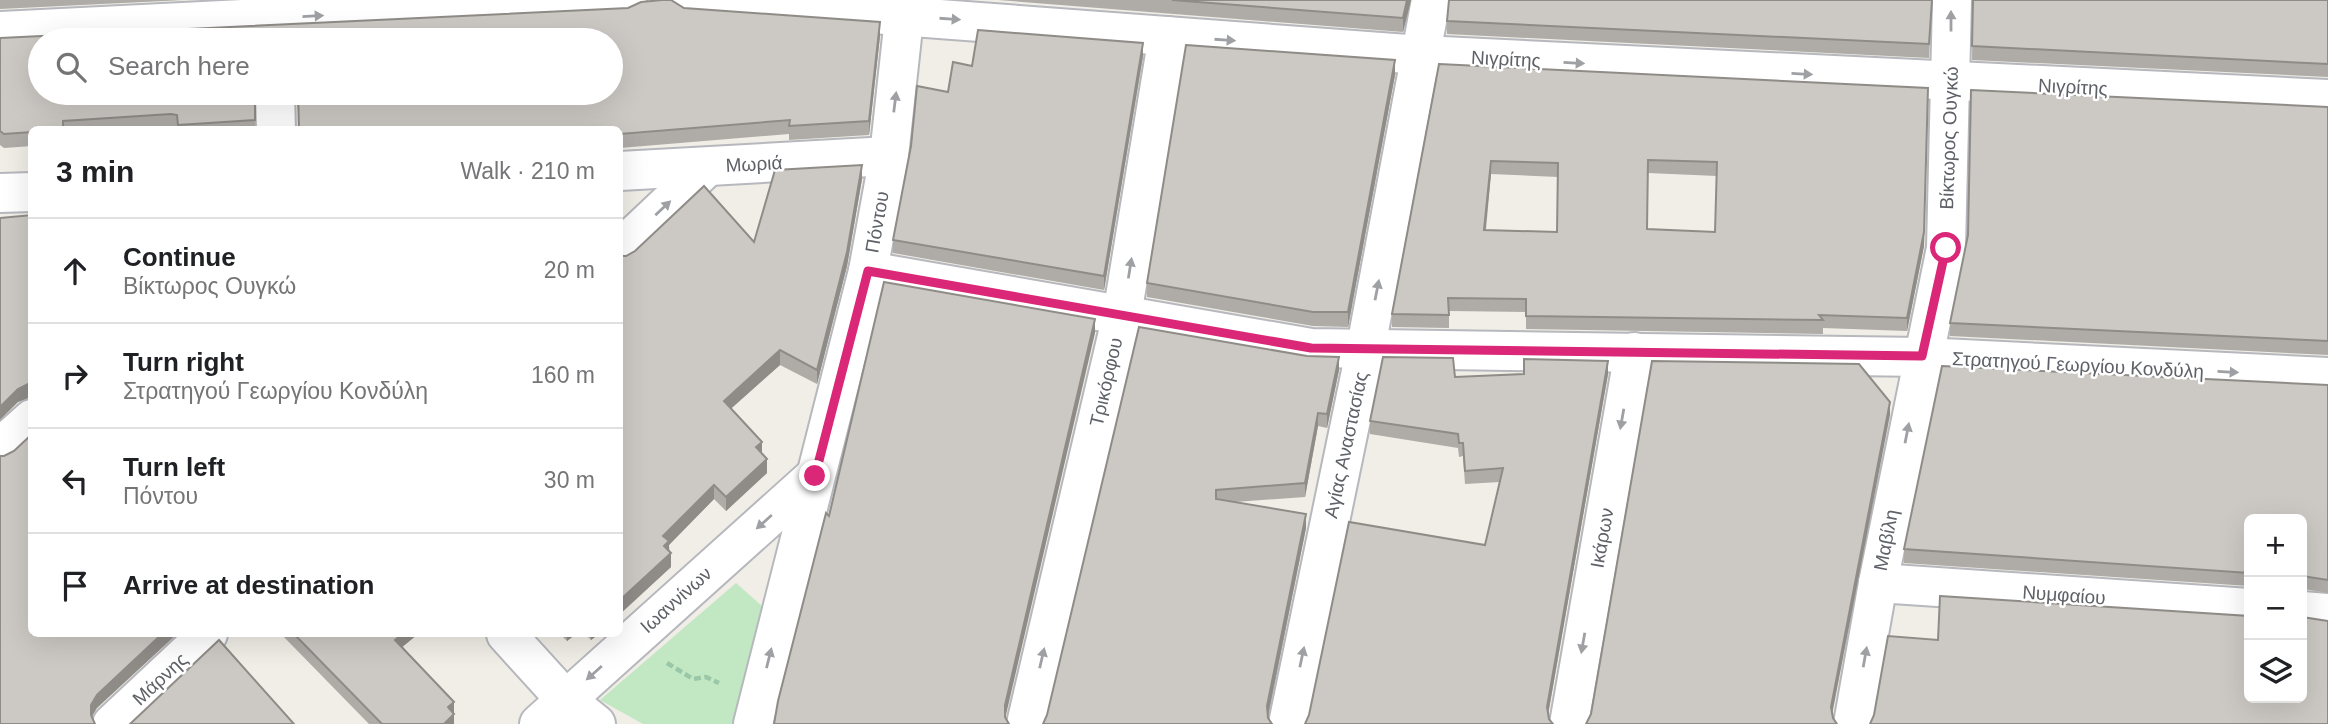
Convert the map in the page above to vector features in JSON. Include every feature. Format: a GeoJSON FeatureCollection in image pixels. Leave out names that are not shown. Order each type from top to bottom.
{"type":"FeatureCollection","features":[{"type":"Feature","properties":{"kind":"street"},"geometry":{"type":"LineString","coordinates":[[68,28],[627,0]]}},
{"type":"Feature","properties":{"kind":"street","name":"Νιγρίτης"},"geometry":{"type":"LineString","coordinates":[[686,0],[906,8],[1168,36],[1421,55],[2328,99]]}},
{"type":"Feature","properties":{"kind":"street","name":"Αγίας Αναστασίας"},"geometry":{"type":"LineString","coordinates":[[1288,724],[1366,347],[1431,0]]}},
{"type":"Feature","properties":{"kind":"street","name":"Βίκτωρος Ουγκώ"},"geometry":{"type":"LineString","coordinates":[[1922,356],[1946,248],[1952,0]]}},
{"type":"Feature","properties":{"kind":"street","name":"Πόντου"},"geometry":{"type":"LineString","coordinates":[[756,712],[868,271],[889,156],[906,8]]}},
{"type":"Feature","properties":{"kind":"street"},"geometry":{"type":"LineString","coordinates":[[0,31],[28,30]]}},
{"type":"Feature","properties":{"kind":"street","name":"Τρικόρφου"},"geometry":{"type":"LineString","coordinates":[[1026,724],[1122,315],[1168,36]]}},
{"type":"Feature","properties":{"kind":"street"},"geometry":{"type":"LineString","coordinates":[[275,105],[276,126]]}},
{"type":"Feature","properties":{"kind":"street","name":"Μωριά"},"geometry":{"type":"LineString","coordinates":[[623,171],[889,156]]}},
{"type":"Feature","properties":{"kind":"street"},"geometry":{"type":"LineString","coordinates":[[623,246],[707,167]]}},
{"type":"Feature","properties":{"kind":"street"},"geometry":{"type":"LineString","coordinates":[[0,193],[28,192]]}},
{"type":"Feature","properties":{"kind":"street","name":"Στρατηγού Γεωργίου Κονδύλη"},"geometry":{"type":"LineString","coordinates":[[868,271],[1311,348],[1922,356],[2328,377]]}},
{"type":"Feature","properties":{"kind":"street","name":"Ικάρων"},"geometry":{"type":"LineString","coordinates":[[1569,724],[1634,352]]}},
{"type":"Feature","properties":{"kind":"street","name":"Μαβίλη"},"geometry":{"type":"LineString","coordinates":[[1853,724],[1922,356]]}},
{"type":"Feature","properties":{"kind":"street"},"geometry":{"type":"LineString","coordinates":[[0,448],[28,423]]}},
{"type":"Feature","properties":{"kind":"street","name":"Ιωαννίνων"},"geometry":{"type":"LineString","coordinates":[[552,712],[815,476]]}},
{"type":"Feature","properties":{"kind":"street","name":"Νυμφαίου"},"geometry":{"type":"LineString","coordinates":[[1878,583],[2244,608]]}},
{"type":"Feature","properties":{"kind":"street"},"geometry":{"type":"LineString","coordinates":[[2307,611],[2328,613]]}},
{"type":"Feature","properties":{"kind":"street","name":"Μάρνης"},"geometry":{"type":"LineString","coordinates":[[112,724],[205,637]]}},
{"type":"Feature","properties":{"kind":"street"},"geometry":{"type":"LineString","coordinates":[[508,637],[552,712],[596,724]]}},
{"type":"Feature","properties":{"kind":"path"},"geometry":{"type":"LineString","coordinates":[[631,640],[693,679],[706,677],[756,712]]}},
{"type":"Feature","properties":{"kind":"green space"},"geometry":{"type":"Polygon","coordinates":[[[736,583],[763,607],[735,724],[643,724],[600,700],[736,583]]]}},
{"type":"Feature","properties":{"kind":"building"},"geometry":{"type":"Polygon","coordinates":[[[671,0],[684,8],[880,22],[869,121],[789,126],[790,120],[623,134],[623,126],[299,126],[298,105],[623,105],[623,28],[209,28],[628,8],[641,2],[671,0]]]}},
{"type":"Feature","properties":{"kind":"building"},"geometry":{"type":"Polygon","coordinates":[[[1172,0],[1407,0],[1403,18],[1172,0]]]}},
{"type":"Feature","properties":{"kind":"building"},"geometry":{"type":"Polygon","coordinates":[[[1449,0],[1932,0],[1929,44],[1447,21],[1449,0]]]}},
{"type":"Feature","properties":{"kind":"building"},"geometry":{"type":"Polygon","coordinates":[[[1973,0],[2328,0],[2328,64],[1972,46],[1973,0]]]}},
{"type":"Feature","properties":{"kind":"building"},"geometry":{"type":"Polygon","coordinates":[[[978,30],[1143,43],[1104,276],[893,240],[911,146],[917,86],[948,92],[953,62],[972,66],[978,30]]]}},
{"type":"Feature","properties":{"kind":"building"},"geometry":{"type":"Polygon","coordinates":[[[28,37],[28,105],[255,105],[255,120],[178,125],[177,115],[171,114],[63,121],[63,126],[28,126],[28,132],[4,134],[0,131],[0,38],[28,37]]]}},
{"type":"Feature","properties":{"kind":"building"},"geometry":{"type":"Polygon","coordinates":[[[1186,45],[1395,60],[1348,312],[1313,312],[1147,283],[1186,45]]]}},
{"type":"Feature","properties":{"kind":"building"},"geometry":{"type":"Polygon","coordinates":[[[1439,64],[1928,88],[1924,232],[1907,318],[1819,315],[1823,320],[1526,316],[1526,299],[1448,298],[1449,315],[1392,314],[1439,64]],[[1648,160],[1647,229],[1715,232],[1717,162],[1648,160]],[[1491,161],[1484,230],[1557,232],[1558,163],[1491,161]]]}},
{"type":"Feature","properties":{"kind":"building"},"geometry":{"type":"Polygon","coordinates":[[[1971,90],[2328,107],[2328,341],[1950,323],[1968,235],[1971,90]]]}},
{"type":"Feature","properties":{"kind":"building"},"geometry":{"type":"Polygon","coordinates":[[[862,165],[847,252],[817,370],[780,350],[724,401],[762,442],[756,447],[767,459],[726,497],[714,485],[663,536],[669,541],[664,546],[671,553],[623,597],[623,256],[635,251],[704,186],[754,242],[775,170],[862,165]]]}},
{"type":"Feature","properties":{"kind":"building"},"geometry":{"type":"Polygon","coordinates":[[[28,215],[28,384],[18,389],[0,407],[0,218],[28,215]]]}},
{"type":"Feature","properties":{"kind":"building"},"geometry":{"type":"Polygon","coordinates":[[[884,282],[1095,319],[1005,705],[1005,717],[1009,724],[774,724],[826,513],[829,516],[884,282]]]}},
{"type":"Feature","properties":{"kind":"building"},"geometry":{"type":"Polygon","coordinates":[[[1139,327],[1307,356],[1339,357],[1327,414],[1318,413],[1305,483],[1216,490],[1216,499],[1306,514],[1267,706],[1268,718],[1272,724],[1043,724],[1139,327]]]}},
{"type":"Feature","properties":{"kind":"building"},"geometry":{"type":"Polygon","coordinates":[[[1383,357],[1453,358],[1455,377],[1524,374],[1524,359],[1608,361],[1547,707],[1549,719],[1553,724],[1305,724],[1349,522],[1485,545],[1503,468],[1465,471],[1463,443],[1459,443],[1458,434],[1370,421],[1383,357]]]}},
{"type":"Feature","properties":{"kind":"building"},"geometry":{"type":"Polygon","coordinates":[[[1652,361],[1859,364],[1890,402],[1831,707],[1837,724],[1586,724],[1591,714],[1652,361]]]}},
{"type":"Feature","properties":{"kind":"building"},"geometry":{"type":"Polygon","coordinates":[[[1942,366],[2328,385],[2328,580],[2307,577],[2307,514],[2244,514],[2244,573],[1904,549],[1942,366]]]}},
{"type":"Feature","properties":{"kind":"building"},"geometry":{"type":"Polygon","coordinates":[[[28,438],[28,637],[159,637],[97,695],[91,705],[95,724],[0,724],[0,456],[14,451],[28,438]]]}},
{"type":"Feature","properties":{"kind":"building"},"geometry":{"type":"Polygon","coordinates":[[[1940,596],[2244,616],[2244,703],[2307,703],[2307,618],[2328,621],[2328,724],[1870,724],[1874,715],[1888,636],[1938,640],[1940,596]]]}},
{"type":"Feature","properties":{"kind":"building"},"geometry":{"type":"Polygon","coordinates":[[[297,637],[398,637],[395,640],[454,702],[448,707],[454,714],[444,724],[382,724],[297,637]]]}},
{"type":"Feature","properties":{"kind":"building"},"geometry":{"type":"Polygon","coordinates":[[[219,640],[294,724],[130,724],[219,640]]]}},
{"type":"Feature","properties":{"kind":"route"},"geometry":{"type":"LineString","coordinates":[[815,476],[868,271],[1311,348],[1922,356],[1946,248]]}}]}
